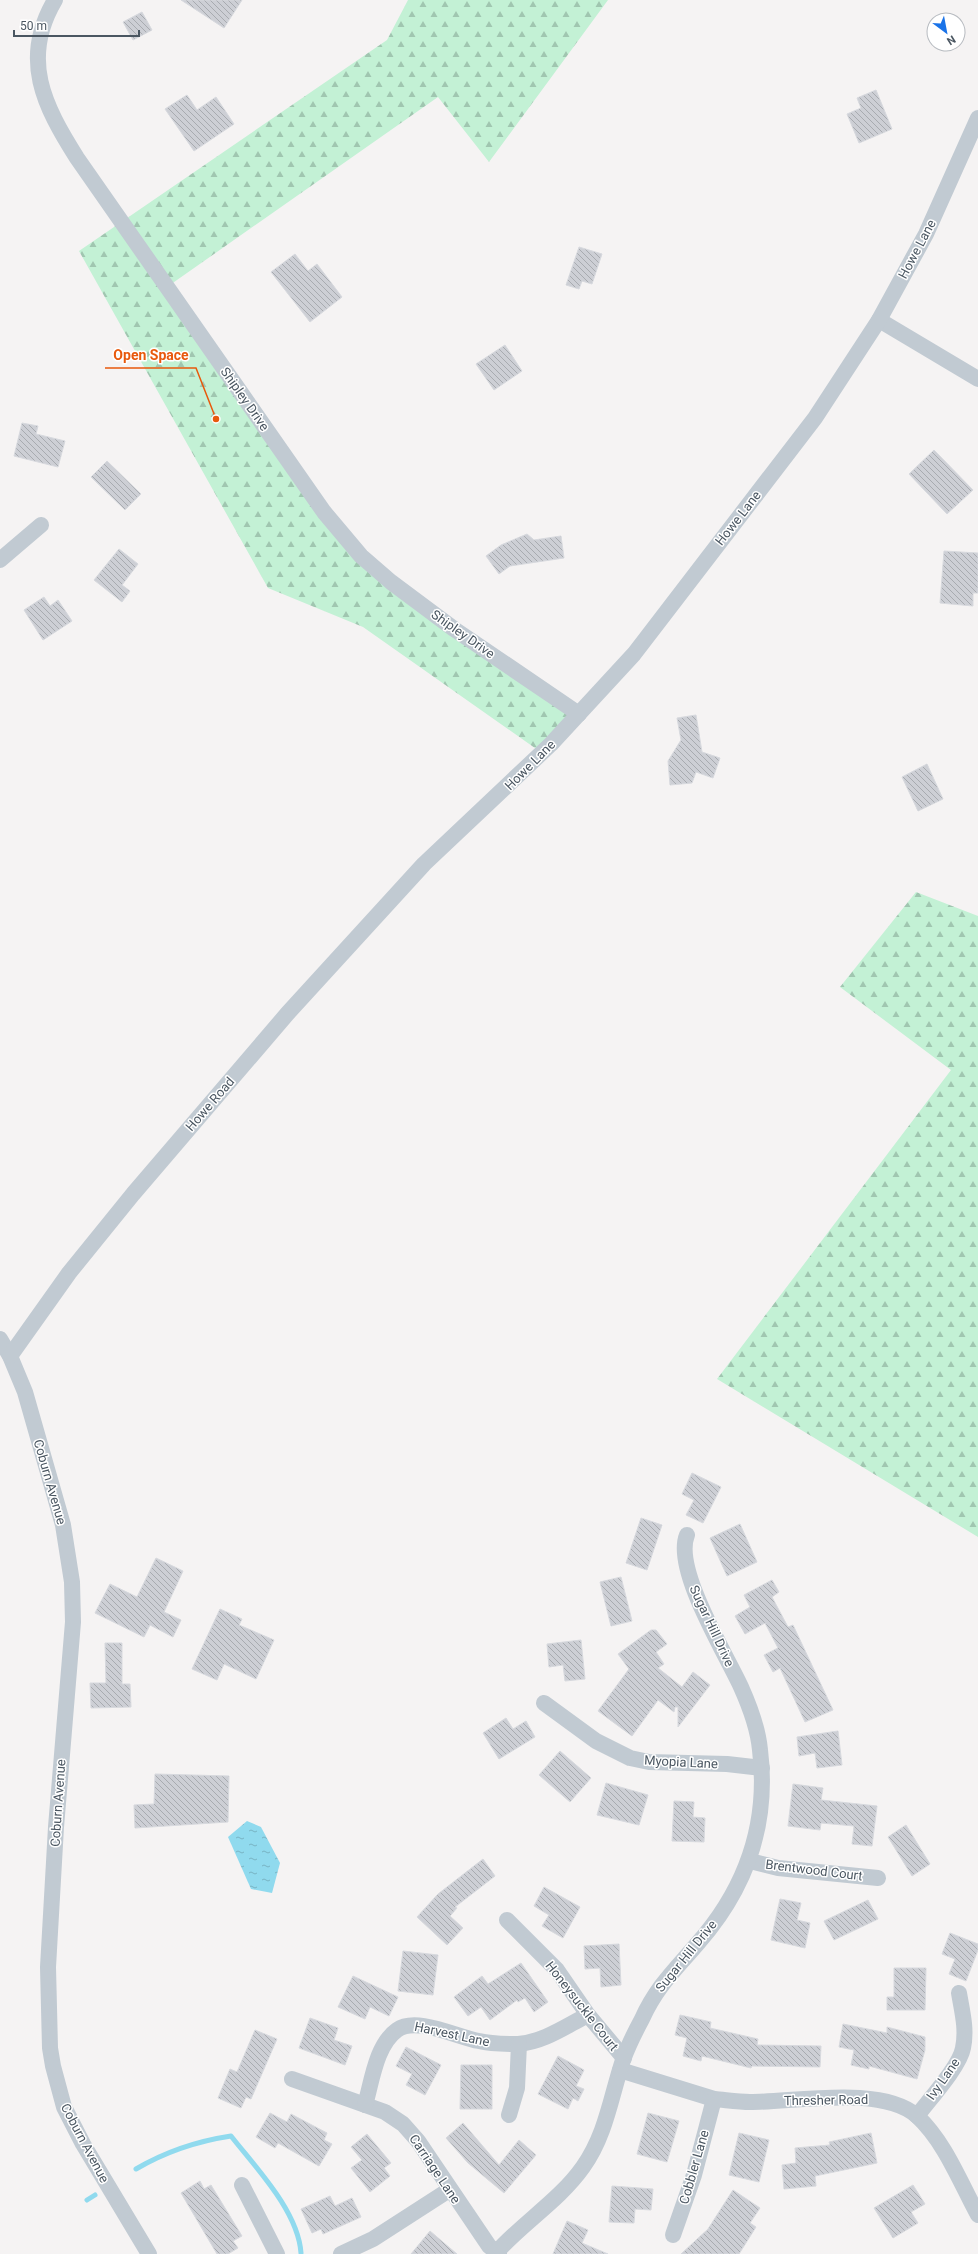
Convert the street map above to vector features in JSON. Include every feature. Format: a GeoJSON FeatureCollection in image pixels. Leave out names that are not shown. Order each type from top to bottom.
{"type":"FeatureCollection","features":[{"type":"Feature","properties":{"kind":"street","name":"Shipley Drive"},"geometry":{"type":"LineString","coordinates":[[55,0],[41,30],[38,49],[38,69],[41,88],[56,124],[77,158],[324,512],[361,556],[391,582],[454,629],[579,714]]}},
{"type":"Feature","properties":{"kind":"street","name":"Howe Lane"},"geometry":{"type":"LineString","coordinates":[[424,864],[515,781],[634,654],[815,418],[879,320],[926,234],[978,118]]}},
{"type":"Feature","properties":{"kind":"street"},"geometry":{"type":"LineString","coordinates":[[879,320],[978,379]]}},
{"type":"Feature","properties":{"kind":"street"},"geometry":{"type":"LineString","coordinates":[[0,560],[41,525]]}},
{"type":"Feature","properties":{"kind":"street","name":"Howe Road"},"geometry":{"type":"LineString","coordinates":[[10,1356],[69,1273],[133,1194],[288,1014],[424,864]]}},
{"type":"Feature","properties":{"kind":"street","name":"Coburn Avenue"},"geometry":{"type":"LineString","coordinates":[[0,1339],[10,1356],[25,1392],[63,1525],[72,1582],[72,1622],[56,1828],[48,1967],[51,2054],[58,2089],[70,2119],[83,2144],[149,2254]]}},
{"type":"Feature","properties":{"kind":"street","name":"Sugar Hill Drive"},"geometry":{"type":"LineString","coordinates":[[497,2254],[583,2168],[593,2152],[604,2126],[622,2064],[659,1987],[700,1942],[736,1889],[750,1861],[761,1802],[762,1768],[760,1748],[752,1716],[741,1688],[700,1604],[688,1573],[684,1555],[684,1544],[687,1535]]}},
{"type":"Feature","properties":{"kind":"street","name":"Myopia Lane"},"geometry":{"type":"LineString","coordinates":[[544,1703],[596,1741],[630,1758],[650,1762],[727,1764],[762,1768]]}},
{"type":"Feature","properties":{"kind":"street","name":"Brentwood Court"},"geometry":{"type":"LineString","coordinates":[[750,1861],[778,1868],[878,1878]]}},
{"type":"Feature","properties":{"kind":"street","name":"Honeysuckle Court"},"geometry":{"type":"LineString","coordinates":[[507,1920],[557,1970],[622,2064]]}},
{"type":"Feature","properties":{"kind":"street","name":"Ivy Lane"},"geometry":{"type":"LineString","coordinates":[[917,2116],[956,2064],[963,2049],[964,2020],[959,1993]]}},
{"type":"Feature","properties":{"kind":"street","name":"Harvest Lane"},"geometry":{"type":"LineString","coordinates":[[365,2105],[380,2053],[397,2030],[409,2025],[424,2026],[480,2042],[519,2044],[538,2040],[588,2014]]}},
{"type":"Feature","properties":{"kind":"street"},"geometry":{"type":"LineString","coordinates":[[509,2115],[517,2088],[519,2044]]}},
{"type":"Feature","properties":{"kind":"street","name":"Thresher Road"},"geometry":{"type":"LineString","coordinates":[[622,2064],[714,2099],[749,2102],[863,2097],[898,2105],[917,2116],[935,2138],[978,2214]]}},
{"type":"Feature","properties":{"kind":"street","name":"Carriage Lane"},"geometry":{"type":"LineString","coordinates":[[292,2078],[385,2112],[403,2124],[418,2141],[449,2190],[489,2246],[497,2254]]}},
{"type":"Feature","properties":{"kind":"street","name":"Cobbler Lane"},"geometry":{"type":"LineString","coordinates":[[673,2235],[694,2175],[714,2099]]}},
{"type":"Feature","properties":{"kind":"street"},"geometry":{"type":"LineString","coordinates":[[242,2186],[277,2254]]}},
{"type":"Feature","properties":{"kind":"street"},"geometry":{"type":"LineString","coordinates":[[341,2254],[373,2239],[449,2190]]}},
{"type":"Feature","properties":{"kind":"green space"},"geometry":{"type":"Polygon","coordinates":[[[408,0],[608,0],[489,162],[438,97],[167,287],[348,542],[579,714],[542,753],[363,627],[268,588],[79,251],[387,40],[408,0]]]}},
{"type":"Feature","properties":{"kind":"green space"},"geometry":{"type":"Polygon","coordinates":[[[916,892],[978,916],[978,1537],[717,1379],[951,1070],[840,987],[916,892]]]}},
{"type":"Feature","properties":{"kind":"water"},"geometry":{"type":"Polygon","coordinates":[[[247,1821],[261,1827],[280,1863],[272,1893],[251,1889],[228,1837],[247,1821]]]}},
{"type":"Feature","properties":{"kind":"building"},"geometry":{"type":"Polygon","coordinates":[[[181,0],[242,0],[224,28],[181,0]]]}},
{"type":"Feature","properties":{"kind":"building"},"geometry":{"type":"Polygon","coordinates":[[[142,12],[152,30],[133,40],[123,22],[142,12]]]}},
{"type":"Feature","properties":{"kind":"building"},"geometry":{"type":"Polygon","coordinates":[[[876,90],[892,129],[859,143],[847,114],[861,108],[857,98],[876,90]]]}},
{"type":"Feature","properties":{"kind":"building"},"geometry":{"type":"Polygon","coordinates":[[[187,95],[197,110],[216,97],[234,124],[194,151],[165,109],[187,95]]]}},
{"type":"Feature","properties":{"kind":"building"},"geometry":{"type":"Polygon","coordinates":[[[579,247],[602,254],[592,284],[582,281],[579,289],[566,285],[579,247]]]}},
{"type":"Feature","properties":{"kind":"building"},"geometry":{"type":"Polygon","coordinates":[[[295,254],[308,271],[317,264],[342,297],[310,322],[271,272],[295,254]]]}},
{"type":"Feature","properties":{"kind":"building"},"geometry":{"type":"Polygon","coordinates":[[[505,345],[522,371],[494,390],[476,364],[505,345]]]}},
{"type":"Feature","properties":{"kind":"building"},"geometry":{"type":"Polygon","coordinates":[[[22,423],[38,426],[36,434],[65,441],[58,467],[14,456],[22,423]]]}},
{"type":"Feature","properties":{"kind":"building"},"geometry":{"type":"Polygon","coordinates":[[[934,450],[973,490],[947,514],[909,474],[934,450]]]}},
{"type":"Feature","properties":{"kind":"building"},"geometry":{"type":"Polygon","coordinates":[[[107,461],[141,494],[125,510],[91,477],[107,461]]]}},
{"type":"Feature","properties":{"kind":"building"},"geometry":{"type":"Polygon","coordinates":[[[527,534],[534,540],[561,536],[564,558],[510,566],[499,574],[486,556],[501,545],[527,534]]]}},
{"type":"Feature","properties":{"kind":"building"},"geometry":{"type":"Polygon","coordinates":[[[119,549],[138,564],[122,585],[130,591],[122,602],[94,580],[119,549]]]}},
{"type":"Feature","properties":{"kind":"building"},"geometry":{"type":"Polygon","coordinates":[[[944,551],[978,553],[978,593],[973,593],[973,606],[940,603],[944,551]]]}},
{"type":"Feature","properties":{"kind":"building"},"geometry":{"type":"Polygon","coordinates":[[[44,597],[50,606],[58,600],[72,621],[43,640],[24,610],[44,597]]]}},
{"type":"Feature","properties":{"kind":"building"},"geometry":{"type":"Polygon","coordinates":[[[696,715],[702,752],[720,758],[713,778],[696,772],[692,783],[670,785],[668,761],[681,740],[677,718],[696,715]]]}},
{"type":"Feature","properties":{"kind":"building"},"geometry":{"type":"Polygon","coordinates":[[[927,764],[943,799],[918,811],[902,777],[927,764]]]}},
{"type":"Feature","properties":{"kind":"building"},"geometry":{"type":"Polygon","coordinates":[[[692,1473],[721,1487],[703,1523],[686,1515],[694,1500],[682,1494],[692,1473]]]}},
{"type":"Feature","properties":{"kind":"building"},"geometry":{"type":"Polygon","coordinates":[[[641,1518],[662,1525],[647,1570],[626,1563],[641,1518]]]}},
{"type":"Feature","properties":{"kind":"building"},"geometry":{"type":"Polygon","coordinates":[[[740,1524],[757,1562],[727,1576],[710,1538],[740,1524]]]}},
{"type":"Feature","properties":{"kind":"building"},"geometry":{"type":"Polygon","coordinates":[[[156,1558],[183,1571],[164,1612],[181,1620],[173,1637],[150,1625],[144,1637],[95,1613],[110,1584],[137,1597],[156,1558]]]}},
{"type":"Feature","properties":{"kind":"building"},"geometry":{"type":"Polygon","coordinates":[[[621,1577],[632,1621],[611,1626],[600,1582],[621,1577]]]}},
{"type":"Feature","properties":{"kind":"building"},"geometry":{"type":"Polygon","coordinates":[[[772,1580],[779,1592],[772,1597],[788,1627],[793,1625],[833,1710],[805,1722],[780,1668],[773,1672],[764,1655],[778,1648],[765,1623],[745,1634],[735,1616],[750,1607],[744,1595],[772,1580]]]}},
{"type":"Feature","properties":{"kind":"building"},"geometry":{"type":"Polygon","coordinates":[[[220,1609],[242,1619],[239,1625],[274,1640],[256,1679],[224,1664],[217,1680],[192,1669],[220,1609]]]}},
{"type":"Feature","properties":{"kind":"building"},"geometry":{"type":"Polygon","coordinates":[[[651,1630],[656,1630],[667,1644],[656,1652],[664,1664],[658,1668],[682,1687],[693,1672],[710,1685],[678,1727],[678,1707],[675,1707],[674,1712],[658,1700],[632,1736],[598,1711],[629,1669],[618,1654],[651,1630]]]}},
{"type":"Feature","properties":{"kind":"building"},"geometry":{"type":"Polygon","coordinates":[[[581,1640],[585,1679],[565,1681],[563,1665],[549,1667],[547,1644],[581,1640]]]}},
{"type":"Feature","properties":{"kind":"building"},"geometry":{"type":"Polygon","coordinates":[[[105,1643],[122,1643],[122,1684],[130,1684],[131,1707],[91,1708],[90,1683],[106,1683],[105,1643]]]}},
{"type":"Feature","properties":{"kind":"building"},"geometry":{"type":"Polygon","coordinates":[[[506,1718],[513,1729],[526,1721],[535,1737],[499,1759],[483,1733],[506,1718]]]}},
{"type":"Feature","properties":{"kind":"building"},"geometry":{"type":"Polygon","coordinates":[[[838,1731],[842,1765],[817,1768],[815,1753],[799,1756],[797,1737],[838,1731]]]}},
{"type":"Feature","properties":{"kind":"building"},"geometry":{"type":"Polygon","coordinates":[[[560,1751],[591,1778],[570,1802],[539,1775],[560,1751]]]}},
{"type":"Feature","properties":{"kind":"building"},"geometry":{"type":"Polygon","coordinates":[[[155,1774],[229,1776],[228,1822],[135,1828],[134,1805],[154,1804],[155,1774]]]}},
{"type":"Feature","properties":{"kind":"building"},"geometry":{"type":"Polygon","coordinates":[[[606,1783],[648,1795],[639,1825],[597,1815],[606,1783]]]}},
{"type":"Feature","properties":{"kind":"building"},"geometry":{"type":"Polygon","coordinates":[[[793,1784],[823,1788],[821,1800],[877,1806],[872,1846],[852,1844],[854,1826],[821,1823],[820,1830],[788,1826],[793,1784]]]}},
{"type":"Feature","properties":{"kind":"building"},"geometry":{"type":"Polygon","coordinates":[[[674,1801],[694,1802],[693,1817],[705,1818],[704,1842],[672,1841],[674,1801]]]}},
{"type":"Feature","properties":{"kind":"building"},"geometry":{"type":"Polygon","coordinates":[[[906,1825],[930,1864],[912,1876],[888,1837],[906,1825]]]}},
{"type":"Feature","properties":{"kind":"building"},"geometry":{"type":"Polygon","coordinates":[[[483,1859],[495,1876],[455,1907],[457,1908],[450,1916],[463,1928],[447,1945],[417,1917],[438,1894],[483,1859]]]}},
{"type":"Feature","properties":{"kind":"building"},"geometry":{"type":"Polygon","coordinates":[[[544,1887],[580,1907],[563,1938],[542,1926],[549,1915],[534,1906],[544,1887]]]}},
{"type":"Feature","properties":{"kind":"building"},"geometry":{"type":"Polygon","coordinates":[[[780,1899],[801,1903],[797,1920],[810,1923],[805,1948],[771,1940],[780,1899]]]}},
{"type":"Feature","properties":{"kind":"building"},"geometry":{"type":"Polygon","coordinates":[[[868,1900],[878,1919],[834,1940],[824,1921],[868,1900]]]}},
{"type":"Feature","properties":{"kind":"building"},"geometry":{"type":"Polygon","coordinates":[[[950,1933],[978,1944],[978,1950],[966,1981],[949,1974],[955,1959],[942,1954],[950,1933]]]}},
{"type":"Feature","properties":{"kind":"building"},"geometry":{"type":"Polygon","coordinates":[[[619,1944],[621,1985],[601,1987],[600,1968],[585,1969],[584,1946],[619,1944]]]}},
{"type":"Feature","properties":{"kind":"building"},"geometry":{"type":"Polygon","coordinates":[[[403,1951],[438,1955],[433,1995],[398,1991],[403,1951]]]}},
{"type":"Feature","properties":{"kind":"building"},"geometry":{"type":"Polygon","coordinates":[[[521,1963],[548,2002],[534,2012],[525,1998],[518,2002],[517,2000],[490,2020],[481,2007],[468,2016],[454,1997],[482,1976],[488,1984],[521,1963]]]}},
{"type":"Feature","properties":{"kind":"building"},"geometry":{"type":"Polygon","coordinates":[[[894,1968],[926,1968],[925,2010],[887,2010],[887,1997],[894,1997],[894,1968]]]}},
{"type":"Feature","properties":{"kind":"building"},"geometry":{"type":"Polygon","coordinates":[[[353,1976],[398,1997],[389,2016],[370,2007],[365,2019],[338,2007],[353,1976]]]}},
{"type":"Feature","properties":{"kind":"building"},"geometry":{"type":"Polygon","coordinates":[[[680,2015],[711,2022],[710,2028],[758,2039],[757,2045],[821,2046],[820,2067],[752,2066],[751,2068],[702,2056],[701,2061],[683,2056],[687,2038],[675,2035],[680,2015]]]}},
{"type":"Feature","properties":{"kind":"building"},"geometry":{"type":"Polygon","coordinates":[[[310,2018],[338,2028],[334,2040],[352,2046],[345,2065],[299,2048],[310,2018]]]}},
{"type":"Feature","properties":{"kind":"building"},"geometry":{"type":"Polygon","coordinates":[[[843,2024],[887,2033],[887,2027],[925,2037],[925,2050],[917,2079],[869,2066],[869,2069],[851,2065],[854,2050],[839,2047],[843,2024]]]}},
{"type":"Feature","properties":{"kind":"building"},"geometry":{"type":"Polygon","coordinates":[[[255,2030],[277,2039],[251,2099],[246,2097],[241,2108],[218,2098],[230,2069],[237,2072],[255,2030]]]}},
{"type":"Feature","properties":{"kind":"building"},"geometry":{"type":"Polygon","coordinates":[[[406,2047],[441,2065],[425,2095],[406,2085],[412,2074],[396,2066],[406,2047]]]}},
{"type":"Feature","properties":{"kind":"building"},"geometry":{"type":"Polygon","coordinates":[[[558,2056],[584,2070],[576,2086],[584,2089],[578,2101],[573,2098],[568,2109],[538,2094],[558,2056]]]}},
{"type":"Feature","properties":{"kind":"building"},"geometry":{"type":"Polygon","coordinates":[[[461,2065],[492,2065],[492,2109],[460,2109],[461,2065]]]}},
{"type":"Feature","properties":{"kind":"building"},"geometry":{"type":"Polygon","coordinates":[[[270,2113],[287,2122],[291,2114],[327,2133],[324,2140],[332,2144],[319,2166],[278,2143],[275,2148],[256,2137],[270,2113]]]}},
{"type":"Feature","properties":{"kind":"building"},"geometry":{"type":"Polygon","coordinates":[[[648,2113],[679,2121],[667,2162],[637,2154],[648,2113]]]}},
{"type":"Feature","properties":{"kind":"building"},"geometry":{"type":"Polygon","coordinates":[[[463,2123],[499,2165],[519,2140],[536,2155],[504,2193],[468,2163],[446,2138],[463,2123]]]}},
{"type":"Feature","properties":{"kind":"building"},"geometry":{"type":"Polygon","coordinates":[[[739,2133],[769,2140],[759,2182],[729,2175],[739,2133]]]}},
{"type":"Feature","properties":{"kind":"building"},"geometry":{"type":"Polygon","coordinates":[[[871,2133],[877,2163],[815,2176],[816,2186],[784,2189],[782,2165],[796,2163],[795,2148],[830,2145],[829,2142],[871,2133]]]}},
{"type":"Feature","properties":{"kind":"building"},"geometry":{"type":"Polygon","coordinates":[[[367,2134],[391,2163],[384,2168],[390,2176],[370,2192],[351,2168],[362,2160],[351,2147],[367,2134]]]}},
{"type":"Feature","properties":{"kind":"building"},"geometry":{"type":"Polygon","coordinates":[[[200,2181],[204,2189],[211,2185],[242,2236],[233,2241],[238,2248],[228,2254],[217,2254],[181,2193],[200,2181]]]}},
{"type":"Feature","properties":{"kind":"building"},"geometry":{"type":"Polygon","coordinates":[[[913,2185],[925,2204],[911,2212],[918,2223],[893,2238],[874,2208],[913,2185]]]}},
{"type":"Feature","properties":{"kind":"building"},"geometry":{"type":"Polygon","coordinates":[[[612,2186],[653,2189],[651,2210],[635,2209],[634,2223],[609,2222],[612,2186]]]}},
{"type":"Feature","properties":{"kind":"building"},"geometry":{"type":"Polygon","coordinates":[[[733,2190],[760,2208],[750,2223],[756,2227],[739,2254],[681,2254],[708,2229],[733,2190]]]}},
{"type":"Feature","properties":{"kind":"building"},"geometry":{"type":"Polygon","coordinates":[[[330,2196],[335,2206],[352,2198],[361,2217],[323,2234],[321,2229],[312,2233],[301,2209],[330,2196]]]}},
{"type":"Feature","properties":{"kind":"building"},"geometry":{"type":"Polygon","coordinates":[[[567,2221],[588,2230],[582,2243],[608,2254],[553,2254],[567,2221]]]}},
{"type":"Feature","properties":{"kind":"building"},"geometry":{"type":"Polygon","coordinates":[[[430,2231],[457,2254],[411,2254],[430,2231]]]}},
{"type":"Feature","properties":{"kind":"waterway"},"geometry":{"type":"LineString","coordinates":[[136,2169],[170,2152],[206,2141],[231,2136],[263,2176],[284,2206],[298,2237],[301,2253]]}},
{"type":"Feature","properties":{"kind":"waterway"},"geometry":{"type":"LineString","coordinates":[[87,2200],[95,2195]]}},
{"type":"Feature","properties":{"kind":"place","name":"Open Space"},"geometry":{"type":"Point","coordinates":[216,419]}}]}
